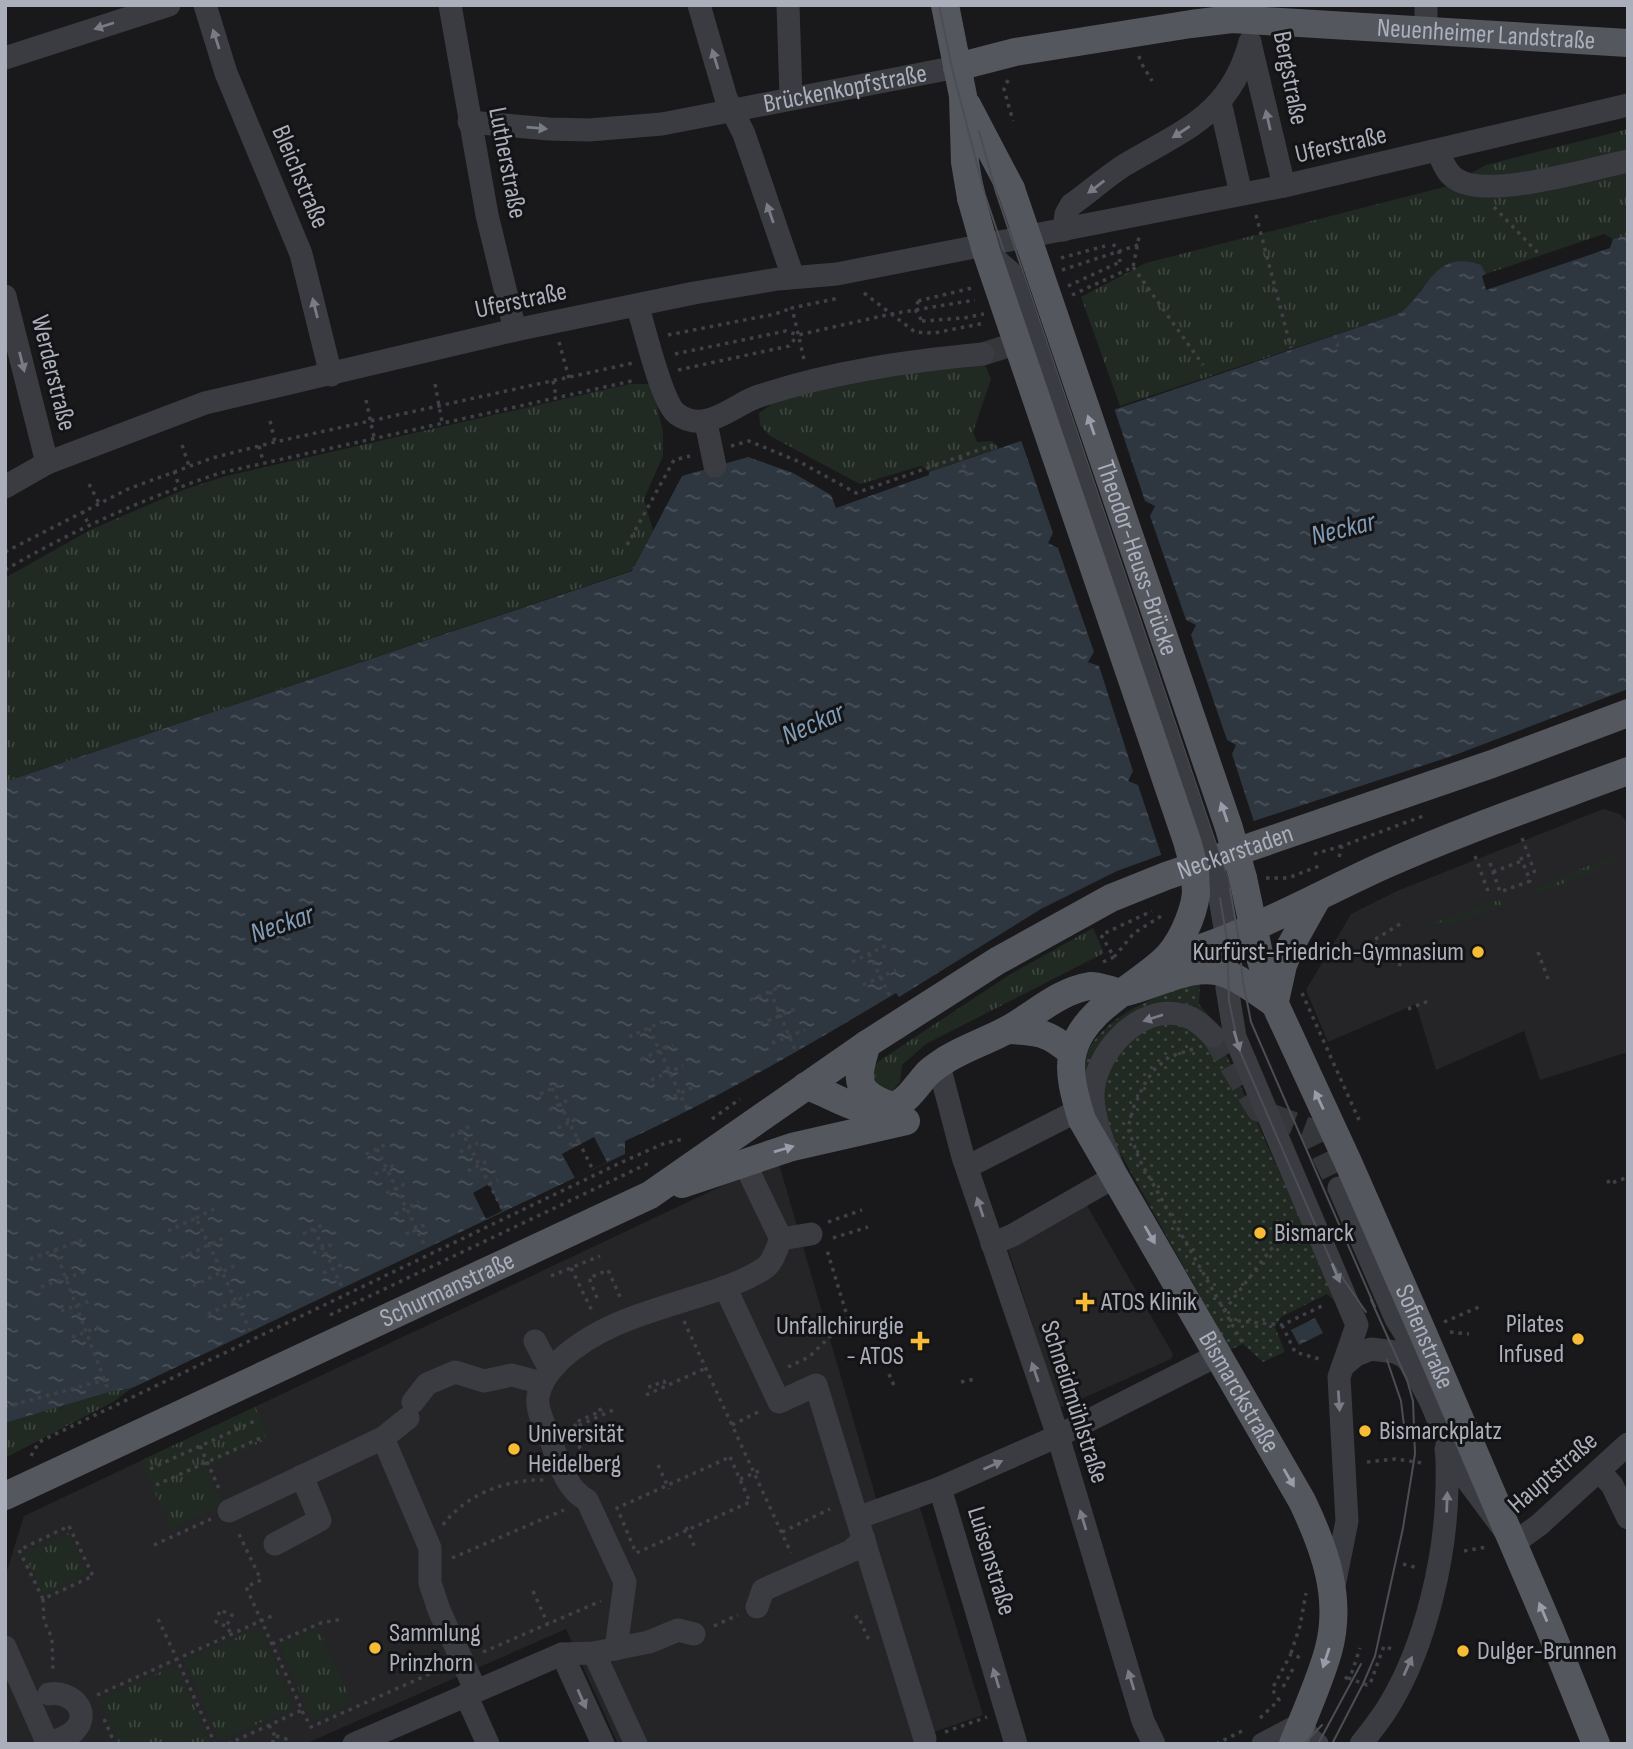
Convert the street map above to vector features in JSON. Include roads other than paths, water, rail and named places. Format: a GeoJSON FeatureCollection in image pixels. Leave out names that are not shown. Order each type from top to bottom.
{"type":"FeatureCollection","features":[{"type":"Feature","properties":{"kind":"main road"},"geometry":{"type":"LineString","coordinates":[[945,5],[963,96]]}},
{"type":"Feature","properties":{"kind":"main road","name":"Brückenkopfstraße"},"geometry":{"type":"LineString","coordinates":[[957,67],[1015,52],[1217,13]]}},
{"type":"Feature","properties":{"kind":"main road","name":"Neuenheimer Landstraße"},"geometry":{"type":"LineString","coordinates":[[1217,13],[1250,31],[1426,18],[1628,43]]}},
{"type":"Feature","properties":{"kind":"main road","name":"Theodor-Heuss-Brücke"},"geometry":{"type":"LineString","coordinates":[[963,96],[965,162],[971,198],[986,251],[1188,841],[1195,870],[1231,884]]}},
{"type":"Feature","properties":{"kind":"main road","name":"Theodor-Heuss-Brücke"},"geometry":{"type":"LineString","coordinates":[[963,96],[1011,189],[1229,828],[1231,884],[1254,929]]}},
{"type":"Feature","properties":{"kind":"main road","name":"Neckarstaden"},"geometry":{"type":"LineString","coordinates":[[867,1044],[997,961],[1111,898],[1191,867],[1492,764],[1628,713]]}},
{"type":"Feature","properties":{"kind":"main road"},"geometry":{"type":"LineString","coordinates":[[1007,1030],[1047,1034],[1072,1052],[1088,1023],[1166,959],[1227,940],[1380,867],[1482,825],[1628,771]]}},
{"type":"Feature","properties":{"kind":"main road"},"geometry":{"type":"LineString","coordinates":[[1166,959],[1189,918],[1231,884]]}},
{"type":"Feature","properties":{"kind":"main road"},"geometry":{"type":"LineString","coordinates":[[806,1086],[863,1109],[877,1111],[894,1107],[905,1100],[930,1071],[946,1067],[1051,1002],[1078,990],[1100,986],[1122,993],[1208,971],[1228,974],[1275,1003],[1283,965],[1291,945],[1318,897]]}},
{"type":"Feature","properties":{"kind":"main road","name":"Sofienstraße"},"geometry":{"type":"LineString","coordinates":[[1254,929],[1275,1003],[1348,1162],[1514,1543],[1596,1744]]}},
{"type":"Feature","properties":{"kind":"main road"},"geometry":{"type":"LineString","coordinates":[[867,1044],[859,1069],[859,1082],[870,1097],[894,1107]]}},
{"type":"Feature","properties":{"kind":"main road","name":"Schurmanstraße"},"geometry":{"type":"LineString","coordinates":[[8,1500],[650,1195],[867,1044]]}},
{"type":"Feature","properties":{"kind":"main road","name":"Bismarckstraße"},"geometry":{"type":"LineString","coordinates":[[1072,1052],[1074,1096],[1097,1147],[1302,1501],[1324,1550],[1320,1588],[1332,1633],[1300,1739]]}},
{"type":"Feature","properties":{"kind":"main road"},"geometry":{"type":"LineString","coordinates":[[650,1195],[792,1147],[909,1120],[927,1103],[946,1067]]}},
{"type":"Feature","properties":{"kind":"street"},"geometry":{"type":"LineString","coordinates":[[5,58],[169,5]]}},
{"type":"Feature","properties":{"kind":"street","name":"Bleichstraße"},"geometry":{"type":"LineString","coordinates":[[205,5],[226,73],[302,254],[331,375]]}},
{"type":"Feature","properties":{"kind":"street","name":"Lutherstraße"},"geometry":{"type":"LineString","coordinates":[[450,5],[487,215],[515,330]]}},
{"type":"Feature","properties":{"kind":"street"},"geometry":{"type":"LineString","coordinates":[[699,5],[726,97],[744,134],[793,277]]}},
{"type":"Feature","properties":{"kind":"street"},"geometry":{"type":"LineString","coordinates":[[788,5],[791,98]]}},
{"type":"Feature","properties":{"kind":"street"},"geometry":{"type":"LineString","coordinates":[[1064,230],[1064,220],[1071,205],[1120,168],[1180,134],[1220,102],[1237,80],[1250,31]]}},
{"type":"Feature","properties":{"kind":"street","name":"Bergstraße"},"geometry":{"type":"LineString","coordinates":[[1250,31],[1284,186]]}},
{"type":"Feature","properties":{"kind":"street","name":"Brückenkopfstraße"},"geometry":{"type":"LineString","coordinates":[[469,122],[549,129],[610,130],[662,124],[957,67]]}},
{"type":"Feature","properties":{"kind":"street"},"geometry":{"type":"LineString","coordinates":[[1220,102],[1246,193]]}},
{"type":"Feature","properties":{"kind":"street","name":"Uferstraße"},"geometry":{"type":"LineString","coordinates":[[5,487],[47,463],[205,403],[515,330],[732,286],[837,274],[1284,186],[1438,152],[1628,105]]}},
{"type":"Feature","properties":{"kind":"street"},"geometry":{"type":"LineString","coordinates":[[1438,152],[1451,176],[1473,186],[1506,186],[1628,161]]}},
{"type":"Feature","properties":{"kind":"street","name":"Werderstraße"},"geometry":{"type":"LineString","coordinates":[[5,296],[47,463]]}},
{"type":"Feature","properties":{"kind":"street"},"geometry":{"type":"LineString","coordinates":[[637,305],[665,399],[676,413],[692,421],[705,423],[755,397],[810,379],[926,360],[983,354]]}},
{"type":"Feature","properties":{"kind":"street"},"geometry":{"type":"LineString","coordinates":[[705,423],[713,459]]}},
{"type":"Feature","properties":{"kind":"street"},"geometry":{"type":"LineString","coordinates":[[1231,884],[1227,940],[1228,1001],[1239,1049],[1357,1325],[1357,1331],[1333,1365],[1338,1386],[1347,1521],[1345,1538],[1320,1588]]}},
{"type":"Feature","properties":{"kind":"street"},"geometry":{"type":"LineString","coordinates":[[992,1244],[1013,1235],[1116,1176],[1103,1141],[1093,1097],[1095,1078],[1113,1044],[1139,1023],[1167,1013],[1183,1015],[1200,1023],[1206,1042]]}},
{"type":"Feature","properties":{"kind":"street","name":"Schneidmühlstraße"},"geometry":{"type":"LineString","coordinates":[[946,1067],[949,1107],[967,1167],[1143,1721],[1154,1744]]}},
{"type":"Feature","properties":{"kind":"street"},"geometry":{"type":"LineString","coordinates":[[967,1167],[1079,1110]]}},
{"type":"Feature","properties":{"kind":"street"},"geometry":{"type":"LineString","coordinates":[[636,1744],[605,1651],[625,1582],[587,1500],[577,1495],[567,1481],[539,1413],[538,1398],[546,1376],[569,1352],[601,1331],[629,1318],[725,1287],[769,1266],[781,1239],[744,1162]]}},
{"type":"Feature","properties":{"kind":"street"},"geometry":{"type":"LineString","coordinates":[[1339,1188],[1396,1319],[1421,1356],[1438,1369]]}},
{"type":"Feature","properties":{"kind":"street"},"geometry":{"type":"LineString","coordinates":[[781,1239],[811,1234]]}},
{"type":"Feature","properties":{"kind":"street"},"geometry":{"type":"LineString","coordinates":[[725,1287],[779,1402],[816,1385],[925,1738]]}},
{"type":"Feature","properties":{"kind":"street"},"geometry":{"type":"LineString","coordinates":[[535,1341],[546,1376]]}},
{"type":"Feature","properties":{"kind":"street"},"geometry":{"type":"LineString","coordinates":[[1333,1365],[1371,1349],[1395,1352],[1405,1357],[1424,1387],[1459,1469],[1514,1543]]}},
{"type":"Feature","properties":{"kind":"street","name":"Luisenstraße"},"geometry":{"type":"LineString","coordinates":[[1016,1744],[940,1488],[1052,1439],[1218,1355]]}},
{"type":"Feature","properties":{"kind":"street"},"geometry":{"type":"LineString","coordinates":[[229,1511],[383,1438],[411,1410],[427,1384],[455,1372],[484,1381],[498,1368],[512,1374],[546,1376]]}},
{"type":"Feature","properties":{"kind":"street"},"geometry":{"type":"LineString","coordinates":[[1361,1743],[1391,1703],[1412,1657],[1430,1604],[1439,1569],[1447,1509],[1447,1456],[1443,1428],[1450,1398]]}},
{"type":"Feature","properties":{"kind":"street"},"geometry":{"type":"LineString","coordinates":[[383,1438],[430,1558],[430,1583],[487,1743]]}},
{"type":"Feature","properties":{"kind":"street","name":"Hauptstraße"},"geometry":{"type":"LineString","coordinates":[[1514,1543],[1539,1525],[1628,1444]]}},
{"type":"Feature","properties":{"kind":"street"},"geometry":{"type":"LineString","coordinates":[[1599,1471],[1612,1485],[1628,1518]]}},
{"type":"Feature","properties":{"kind":"street"},"geometry":{"type":"LineString","coordinates":[[275,1544],[320,1520],[302,1476]]}},
{"type":"Feature","properties":{"kind":"street"},"geometry":{"type":"LineString","coordinates":[[858,1519],[940,1488]]}},
{"type":"Feature","properties":{"kind":"street"},"geometry":{"type":"LineString","coordinates":[[757,1607],[763,1590],[850,1551],[858,1519]]}},
{"type":"Feature","properties":{"kind":"street"},"geometry":{"type":"LineString","coordinates":[[354,1744],[562,1654],[605,1651],[649,1642],[678,1630],[694,1634]]}},
{"type":"Feature","properties":{"kind":"street"},"geometry":{"type":"LineString","coordinates":[[5,1647],[48,1744],[74,1731],[80,1717],[80,1710],[71,1697],[49,1694]]}},
{"type":"Feature","properties":{"kind":"street"},"geometry":{"type":"LineString","coordinates":[[562,1654],[603,1744]]}},
{"type":"Feature","properties":{"kind":"street"},"geometry":{"type":"LineString","coordinates":[[1256,1731],[1300,1739]]}},
{"type":"Feature","properties":{"kind":"water","name":"Neckar"},"geometry":{"type":"Polygon","coordinates":[[[1628,235],[1628,689],[1455,755],[1257,820],[1117,871],[1041,909],[899,997],[896,993],[729,1089],[625,1141],[625,1154],[132,1388],[109,1392],[5,1423],[5,782],[632,571],[682,476],[748,457],[793,473],[831,495],[836,508],[929,475],[929,472],[1398,314],[1417,296],[1432,276],[1451,263],[1464,261],[1481,265],[1486,274],[1482,276],[1486,290],[1610,248],[1613,239],[1628,235]]]}},
{"type":"Feature","properties":{"kind":"water"},"geometry":{"type":"Polygon","coordinates":[[[1315,1318],[1323,1333],[1299,1345],[1291,1330],[1315,1318]]]}},
{"type":"Feature","properties":{"kind":"tunnel"},"geometry":{"type":"LineString","coordinates":[[983,354],[1033,338]]}},
{"type":"Feature","properties":{"kind":"tunnel"},"geometry":{"type":"LineString","coordinates":[[1213,1036],[1258,1110],[1311,1130],[1339,1188]]}},
{"type":"Feature","properties":{"kind":"tram line"},"geometry":{"type":"LineString","coordinates":[[939,5],[952,68],[985,195],[1218,886],[1227,940],[1229,1001],[1239,1049],[1331,1261],[1366,1312]]}},
{"type":"Feature","properties":{"kind":"tram line"},"geometry":{"type":"LineString","coordinates":[[979,131],[996,192],[1229,883],[1251,1022],[1375,1307]]}},
{"type":"Feature","properties":{"kind":"tram line"},"geometry":{"type":"LineString","coordinates":[[1332,1744],[1375,1656],[1403,1528],[1415,1454],[1413,1401],[1407,1380],[1371,1300]]}},
{"type":"Feature","properties":{"kind":"tram line"},"geometry":{"type":"LineString","coordinates":[[1387,1360],[1401,1401],[1405,1434]]}},
{"type":"Feature","properties":{"kind":"tram line"},"geometry":{"type":"LineString","coordinates":[[1318,1744],[1361,1664]]}},
{"type":"Feature","properties":{"kind":"tram line"},"geometry":{"type":"LineString","coordinates":[[1304,1744],[1322,1725]]}},
{"type":"Feature","properties":{"kind":"place","name":"Kurfürst-Friedrich-Gymnasium"},"geometry":{"type":"Point","coordinates":[1478,952]}},
{"type":"Feature","properties":{"kind":"place","name":"Bismarck"},"geometry":{"type":"Point","coordinates":[1260,1233]}},
{"type":"Feature","properties":{"kind":"place","name":"ATOS Klinik"},"geometry":{"type":"Point","coordinates":[1085,1302]}},
{"type":"Feature","properties":{"kind":"place","name":"Pilates Infused"},"geometry":{"type":"Point","coordinates":[1578,1339]}},
{"type":"Feature","properties":{"kind":"place","name":"Unfallchirurgie - ATOS"},"geometry":{"type":"Point","coordinates":[920,1341]}},
{"type":"Feature","properties":{"kind":"place","name":"Bismarckplatz"},"geometry":{"type":"Point","coordinates":[1365,1431]}},
{"type":"Feature","properties":{"kind":"place","name":"Universität Heidelberg"},"geometry":{"type":"Point","coordinates":[514,1449]}},
{"type":"Feature","properties":{"kind":"place","name":"Sammlung Prinzhorn"},"geometry":{"type":"Point","coordinates":[375,1648]}},
{"type":"Feature","properties":{"kind":"place","name":"Dulger-Brunnen"},"geometry":{"type":"Point","coordinates":[1463,1651]}}]}
